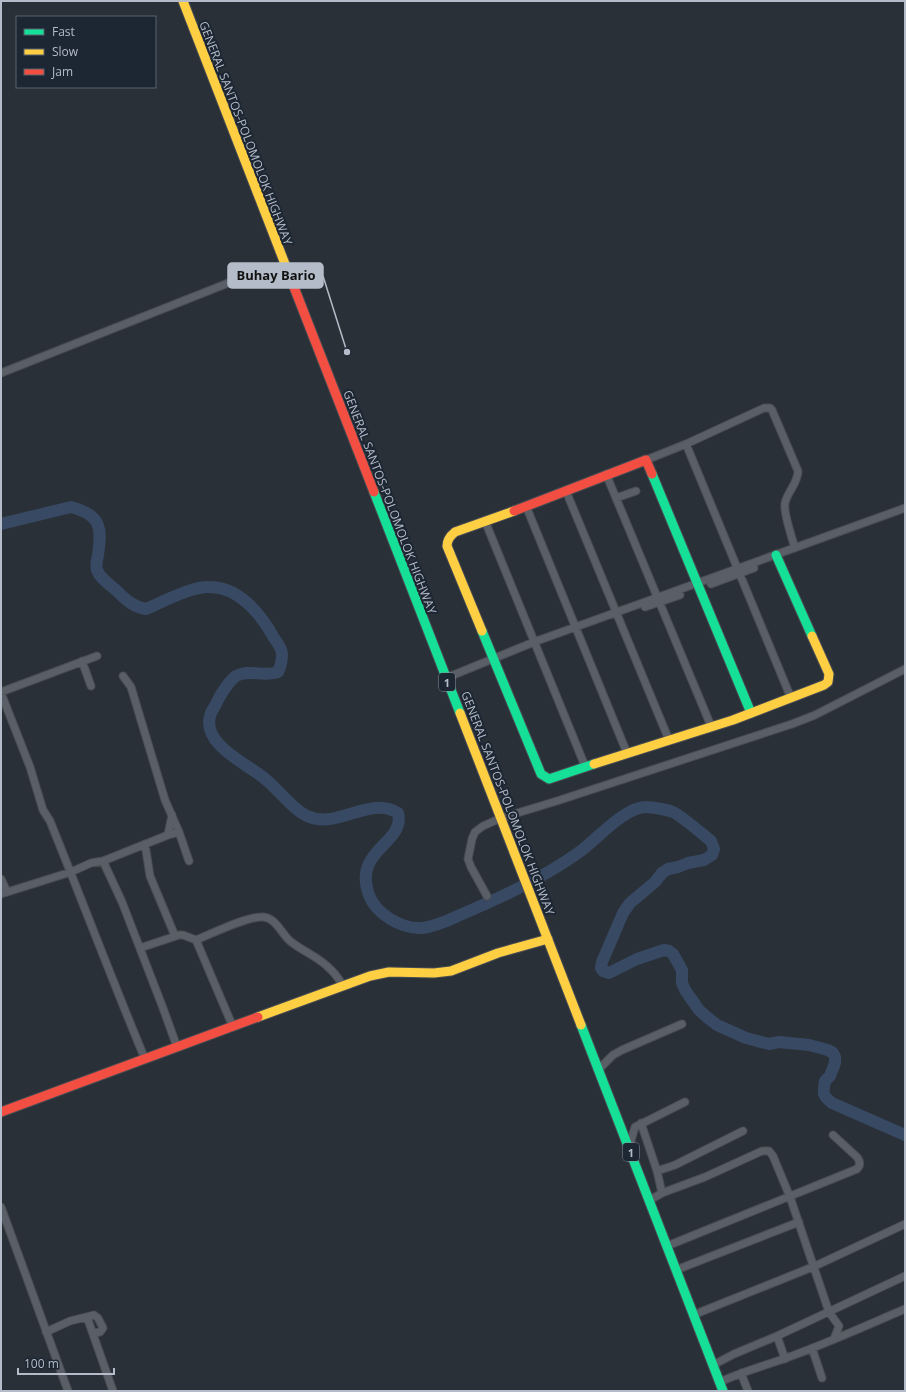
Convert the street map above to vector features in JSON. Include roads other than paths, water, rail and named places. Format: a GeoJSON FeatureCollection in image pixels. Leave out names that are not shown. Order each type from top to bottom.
{"type":"FeatureCollection","features":[{"type":"Feature","properties":{"kind":"main road","name":"GENERAL SANTOS-POLOMOLOK HIGHWAY"},"geometry":{"type":"LineString","coordinates":[[183,1],[723,1391]]}},
{"type":"Feature","properties":{"kind":"main road"},"geometry":{"type":"LineString","coordinates":[[751,713],[646,460],[451,534],[448,538],[447,546],[491,660],[544,778],[549,779],[751,713],[824,685],[828,682],[829,674],[777,557]]}},
{"type":"Feature","properties":{"kind":"main road"},"geometry":{"type":"LineString","coordinates":[[1,1112],[370,976],[389,972],[434,973],[451,971],[498,952],[548,939]]}},
{"type":"Feature","properties":{"kind":"street"},"geometry":{"type":"LineString","coordinates":[[1,373],[250,274],[263,271],[288,274]]}},
{"type":"Feature","properties":{"kind":"street"},"geometry":{"type":"LineString","coordinates":[[646,460],[686,444],[764,408],[770,408],[798,471],[796,480],[787,498],[785,506],[795,548]]}},
{"type":"Feature","properties":{"kind":"street"},"geometry":{"type":"LineString","coordinates":[[686,444],[791,698]]}},
{"type":"Feature","properties":{"kind":"street"},"geometry":{"type":"LineString","coordinates":[[606,474],[710,726]]}},
{"type":"Feature","properties":{"kind":"street"},"geometry":{"type":"LineString","coordinates":[[616,498],[636,490]]}},
{"type":"Feature","properties":{"kind":"street"},"geometry":{"type":"LineString","coordinates":[[566,491],[669,740]]}},
{"type":"Feature","properties":{"kind":"street"},"geometry":{"type":"LineString","coordinates":[[526,506],[627,753]]}},
{"type":"Feature","properties":{"kind":"street"},"geometry":{"type":"LineString","coordinates":[[446,678],[491,660],[617,614],[658,601],[900,512],[905,508]]}},
{"type":"Feature","properties":{"kind":"street"},"geometry":{"type":"LineString","coordinates":[[485,522],[585,766]]}},
{"type":"Feature","properties":{"kind":"street"},"geometry":{"type":"LineString","coordinates":[[777,557],[795,548],[821,540]]}},
{"type":"Feature","properties":{"kind":"street"},"geometry":{"type":"LineString","coordinates":[[97,656],[1,692],[30,767],[44,810],[71,872],[110,974],[145,1059]]}},
{"type":"Feature","properties":{"kind":"street"},"geometry":{"type":"LineString","coordinates":[[82,661],[91,686]]}},
{"type":"Feature","properties":{"kind":"street"},"geometry":{"type":"LineString","coordinates":[[488,896],[468,859],[472,839],[476,832],[483,826],[500,818],[568,798],[792,724],[814,715],[905,669]]}},
{"type":"Feature","properties":{"kind":"street"},"geometry":{"type":"LineString","coordinates":[[123,676],[131,687],[166,800],[179,832],[188,861]]}},
{"type":"Feature","properties":{"kind":"street"},"geometry":{"type":"LineString","coordinates":[[168,835],[172,815]]}},
{"type":"Feature","properties":{"kind":"street"},"geometry":{"type":"LineString","coordinates":[[1,879],[4,893],[71,872],[91,863],[103,861],[179,832]]}},
{"type":"Feature","properties":{"kind":"street"},"geometry":{"type":"LineString","coordinates":[[145,844],[150,876],[175,936]]}},
{"type":"Feature","properties":{"kind":"street"},"geometry":{"type":"LineString","coordinates":[[103,861],[122,902],[164,1008],[177,1047]]}},
{"type":"Feature","properties":{"kind":"street"},"geometry":{"type":"LineString","coordinates":[[140,948],[175,936],[183,935],[196,940],[224,928],[257,917],[265,917],[275,924],[290,940],[330,968],[343,986]]}},
{"type":"Feature","properties":{"kind":"street"},"geometry":{"type":"LineString","coordinates":[[196,940],[233,1027]]}},
{"type":"Feature","properties":{"kind":"street"},"geometry":{"type":"LineString","coordinates":[[599,1069],[613,1055],[622,1050],[682,1024]]}},
{"type":"Feature","properties":{"kind":"street"},"geometry":{"type":"LineString","coordinates":[[629,1147],[635,1127],[685,1102]]}},
{"type":"Feature","properties":{"kind":"street"},"geometry":{"type":"LineString","coordinates":[[641,1123],[657,1171],[662,1193]]}},
{"type":"Feature","properties":{"kind":"street"},"geometry":{"type":"LineString","coordinates":[[657,1171],[675,1165],[743,1130]]}},
{"type":"Feature","properties":{"kind":"street"},"geometry":{"type":"LineString","coordinates":[[667,1246],[790,1197],[859,1167],[860,1161],[857,1157],[833,1136]]}},
{"type":"Feature","properties":{"kind":"street"},"geometry":{"type":"LineString","coordinates":[[650,1200],[662,1193],[705,1177],[762,1151],[769,1151],[773,1156],[790,1197],[829,1312],[839,1326],[834,1339]]}},
{"type":"Feature","properties":{"kind":"street"},"geometry":{"type":"LineString","coordinates":[[1,1207],[68,1391]]}},
{"type":"Feature","properties":{"kind":"street"},"geometry":{"type":"LineString","coordinates":[[676,1270],[799,1222]]}},
{"type":"Feature","properties":{"kind":"street"},"geometry":{"type":"LineString","coordinates":[[693,1315],[814,1266],[905,1224]]}},
{"type":"Feature","properties":{"kind":"street"},"geometry":{"type":"LineString","coordinates":[[713,1365],[905,1276]]}},
{"type":"Feature","properties":{"kind":"street"},"geometry":{"type":"LineString","coordinates":[[720,1382],[741,1372],[812,1348],[905,1309]]}},
{"type":"Feature","properties":{"kind":"street"},"geometry":{"type":"LineString","coordinates":[[46,1332],[70,1321],[94,1315],[103,1327],[102,1330],[94,1333]]}},
{"type":"Feature","properties":{"kind":"street"},"geometry":{"type":"LineString","coordinates":[[87,1317],[94,1333],[113,1391]]}},
{"type":"Feature","properties":{"kind":"street"},"geometry":{"type":"LineString","coordinates":[[777,1336],[785,1358]]}},
{"type":"Feature","properties":{"kind":"street"},"geometry":{"type":"LineString","coordinates":[[812,1348],[822,1378]]}},
{"type":"Feature","properties":{"kind":"street"},"geometry":{"type":"LineString","coordinates":[[741,1372],[748,1391]]}},
{"type":"Feature","properties":{"kind":"waterway"},"geometry":{"type":"LineString","coordinates":[[1,524],[71,507],[81,510],[94,518],[99,530],[100,537],[97,570],[103,579],[134,605],[146,609],[186,592],[203,587],[210,587],[221,588],[240,597],[256,611],[281,650],[281,665],[278,672],[268,674],[241,674],[236,676],[228,684],[210,716],[209,726],[213,736],[219,744],[237,760],[264,778],[290,804],[307,816],[319,819],[330,819],[376,808],[387,809],[398,813],[398,824],[394,832],[373,857],[367,867],[366,880],[372,902],[383,914],[398,923],[414,928],[434,926],[512,892],[541,877],[569,859],[621,817],[638,808],[656,808],[671,811],[677,814],[711,841],[714,849],[712,855],[704,860],[668,869],[630,903],[623,913],[602,962],[601,968],[603,971],[609,973],[637,959],[664,950],[669,951],[673,954],[682,970],[682,983],[685,990],[699,1010],[708,1018],[717,1025],[746,1038],[769,1044],[779,1042],[809,1045],[828,1050],[833,1053],[835,1063],[830,1076],[825,1081],[824,1091],[826,1098],[832,1103],[905,1135]]}},
{"type":"Feature","properties":{"kind":"place","name":"Buhay Bario"},"geometry":{"type":"Point","coordinates":[347,352]}}]}
